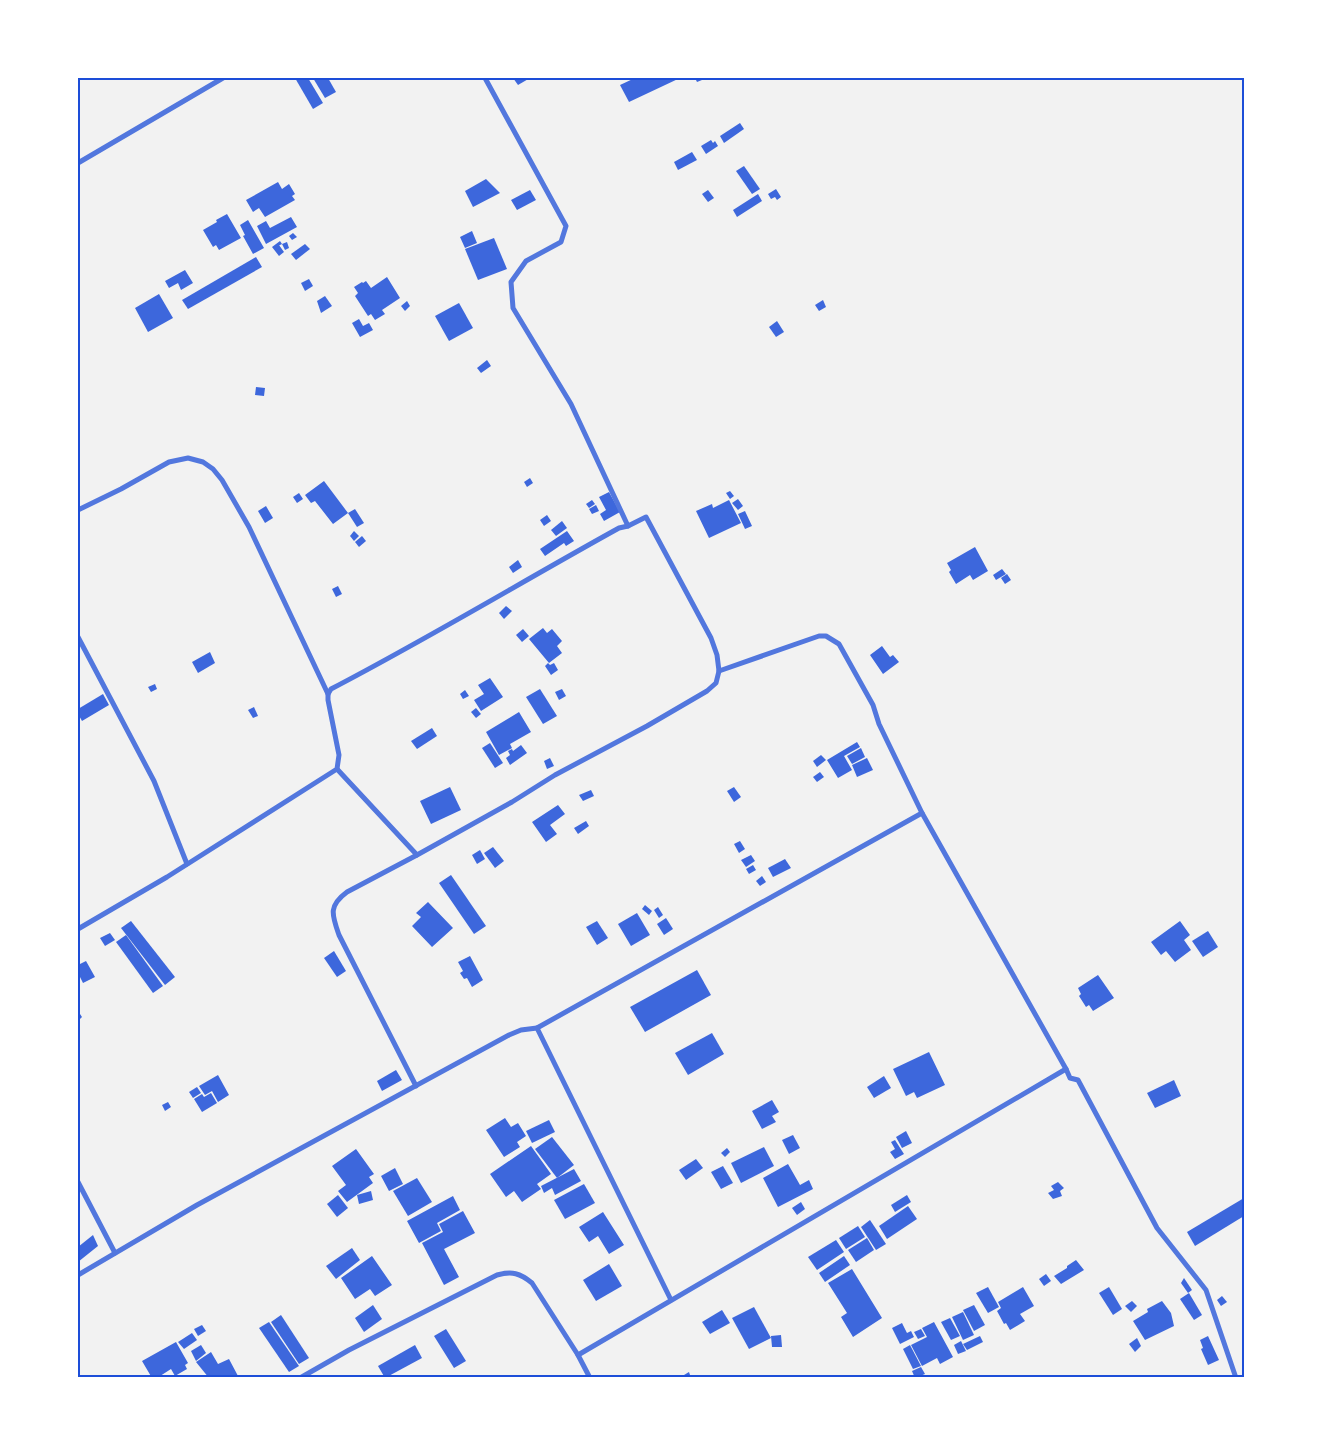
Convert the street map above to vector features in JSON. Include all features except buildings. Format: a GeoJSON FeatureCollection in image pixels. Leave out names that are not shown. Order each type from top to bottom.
{"type":"FeatureCollection","features":[{"type":"Feature","properties":{"kind":"street"},"geometry":{"type":"LineString","coordinates":[[78,163],[223,78]]}},
{"type":"Feature","properties":{"kind":"street"},"geometry":{"type":"LineString","coordinates":[[484,78],[566,226],[561,242],[526,261],[511,282],[513,308],[571,404],[628,526]]}},
{"type":"Feature","properties":{"kind":"street"},"geometry":{"type":"LineString","coordinates":[[78,510],[169,462],[188,458],[208,465],[222,480],[249,527],[328,694],[339,755],[337,769],[187,864],[78,929]]}},
{"type":"Feature","properties":{"kind":"street"},"geometry":{"type":"LineString","coordinates":[[328,694],[331,689],[392,658],[512,587],[619,528],[628,526],[646,517],[711,638],[717,655],[718,671],[716,683],[707,691],[338,898],[333,908],[333,917],[339,935],[416,1086]]}},
{"type":"Feature","properties":{"kind":"street"},"geometry":{"type":"LineString","coordinates":[[718,671],[819,636],[826,636],[839,644],[873,705],[879,724],[922,813],[1070,1078],[1078,1080],[1157,1228],[1206,1290],[1236,1378]]}},
{"type":"Feature","properties":{"kind":"street"},"geometry":{"type":"LineString","coordinates":[[78,637],[154,781],[187,864]]}},
{"type":"Feature","properties":{"kind":"street"},"geometry":{"type":"LineString","coordinates":[[337,769],[417,855]]}},
{"type":"Feature","properties":{"kind":"street"},"geometry":{"type":"LineString","coordinates":[[78,1275],[198,1205],[509,1035],[521,1030],[538,1028],[922,813]]}},
{"type":"Feature","properties":{"kind":"street"},"geometry":{"type":"LineString","coordinates":[[538,1028],[671,1300]]}},
{"type":"Feature","properties":{"kind":"street"},"geometry":{"type":"LineString","coordinates":[[578,1355],[1066,1069]]}},
{"type":"Feature","properties":{"kind":"street"},"geometry":{"type":"LineString","coordinates":[[78,1182],[115,1253]]}},
{"type":"Feature","properties":{"kind":"street"},"geometry":{"type":"LineString","coordinates":[[300,1378],[349,1350],[497,1275],[505,1273],[522,1275],[532,1283],[578,1355],[590,1378]]}}]}
